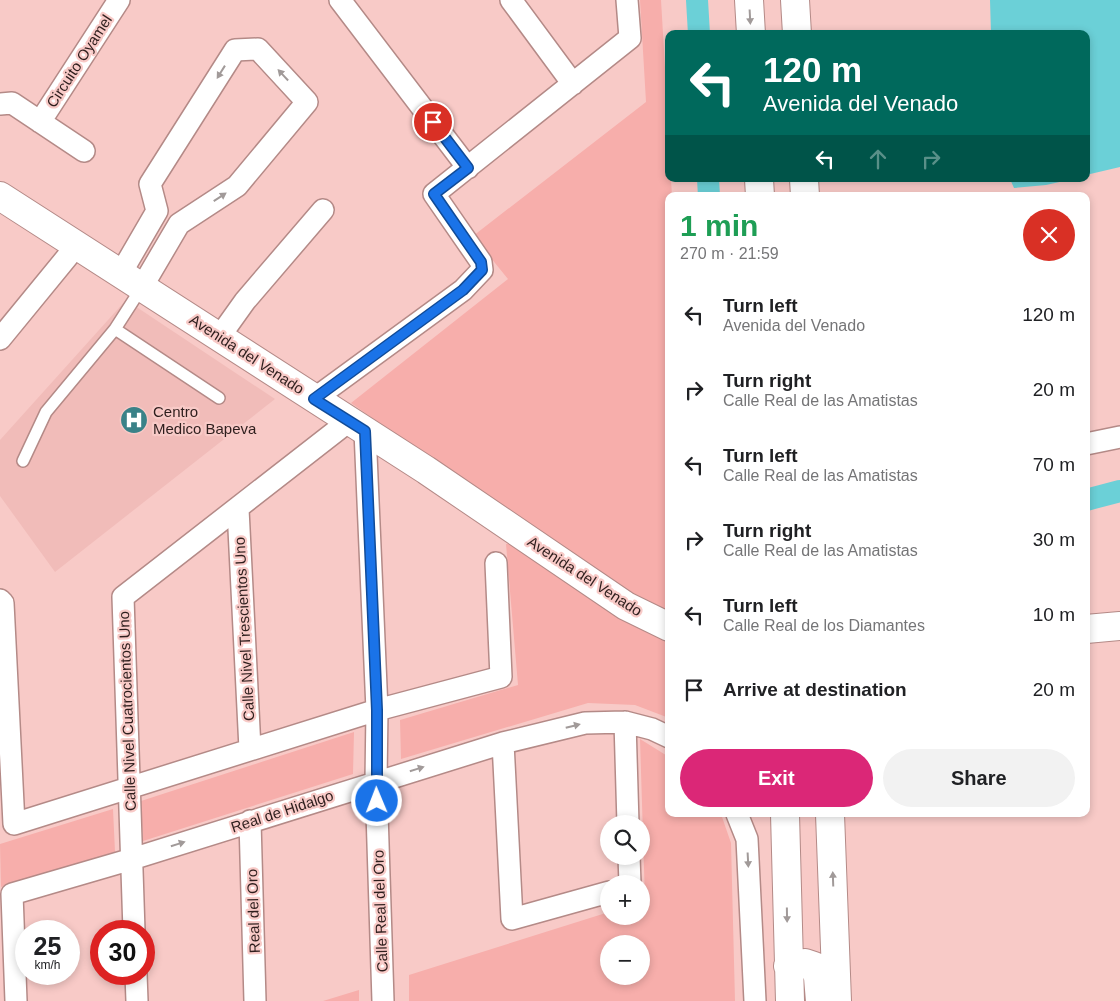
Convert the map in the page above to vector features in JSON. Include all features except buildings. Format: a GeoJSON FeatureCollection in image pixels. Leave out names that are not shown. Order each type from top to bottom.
{"type":"FeatureCollection","features":[{"type":"Feature","properties":{"kind":"street","name":"Circuito Oyamel"},"geometry":{"type":"LineString","coordinates":[[40,122],[119,0]]}},
{"type":"Feature","properties":{"kind":"street"},"geometry":{"type":"LineString","coordinates":[[340,0],[468,168]]}},
{"type":"Feature","properties":{"kind":"street"},"geometry":{"type":"LineString","coordinates":[[511,0],[573,84]]}},
{"type":"Feature","properties":{"kind":"street"},"geometry":{"type":"LineString","coordinates":[[314,399],[463,290],[482,270],[481,262],[434,194],[630,38],[628,0]]}},
{"type":"Feature","properties":{"kind":"street"},"geometry":{"type":"LineString","coordinates":[[749,0],[751,30]]}},
{"type":"Feature","properties":{"kind":"street"},"geometry":{"type":"LineString","coordinates":[[795,0],[797,30]]}},
{"type":"Feature","properties":{"kind":"street"},"geometry":{"type":"LineString","coordinates":[[258,49],[308,102],[236,186],[179,224],[131,280],[157,211],[150,184],[235,50],[258,49]]}},
{"type":"Feature","properties":{"kind":"street","name":"Circuito Oyamel"},"geometry":{"type":"LineString","coordinates":[[0,104],[12,103],[84,151]]}},
{"type":"Feature","properties":{"kind":"street","name":"Avenida del Venado"},"geometry":{"type":"LineString","coordinates":[[0,196],[426,470],[626,606],[665,624]]}},
{"type":"Feature","properties":{"kind":"street"},"geometry":{"type":"LineString","coordinates":[[220,336],[245,302],[323,210]]}},
{"type":"Feature","properties":{"kind":"street"},"geometry":{"type":"LineString","coordinates":[[157,211],[179,224]]}},
{"type":"Feature","properties":{"kind":"street"},"geometry":{"type":"LineString","coordinates":[[0,339],[77,245]]}},
{"type":"Feature","properties":{"kind":"street","name":"Calle Nivel Cuatrocientos Uno"},"geometry":{"type":"LineString","coordinates":[[134,920],[123,598],[238,509],[357,426]]}},
{"type":"Feature","properties":{"kind":"street","name":"Calle Real del Oro"},"geometry":{"type":"LineString","coordinates":[[357,426],[377,710],[376,781],[383,1001]]}},
{"type":"Feature","properties":{"kind":"street"},"geometry":{"type":"LineString","coordinates":[[1090,443],[1120,437]]}},
{"type":"Feature","properties":{"kind":"street","name":"Calle Nivel Trescientos Uno"},"geometry":{"type":"LineString","coordinates":[[238,509],[250,749]]}},
{"type":"Feature","properties":{"kind":"street"},"geometry":{"type":"LineString","coordinates":[[1,601],[14,824],[377,710],[501,677],[496,563]]}},
{"type":"Feature","properties":{"kind":"street"},"geometry":{"type":"LineString","coordinates":[[1090,629],[1120,626]]}},
{"type":"Feature","properties":{"kind":"street","name":"Real de Hidalgo"},"geometry":{"type":"LineString","coordinates":[[16,1001],[12,894],[132,859],[376,781],[503,743],[585,722],[625,722],[652,729],[665,735]]}},
{"type":"Feature","properties":{"kind":"street"},"geometry":{"type":"LineString","coordinates":[[625,722],[628,815]]}},
{"type":"Feature","properties":{"kind":"street"},"geometry":{"type":"LineString","coordinates":[[503,743],[512,919],[600,895]]}},
{"type":"Feature","properties":{"kind":"street"},"geometry":{"type":"LineString","coordinates":[[738,817],[748,839],[755,1001]]}},
{"type":"Feature","properties":{"kind":"street"},"geometry":{"type":"LineString","coordinates":[[785,817],[790,1001]]}},
{"type":"Feature","properties":{"kind":"street"},"geometry":{"type":"LineString","coordinates":[[830,817],[837,1001]]}},
{"type":"Feature","properties":{"kind":"street","name":"Real del Oro"},"geometry":{"type":"LineString","coordinates":[[250,822],[255,1001]]}},
{"type":"Feature","properties":{"kind":"street"},"geometry":{"type":"LineString","coordinates":[[788,966],[805,963],[814,966],[818,977],[820,1001]]}},
{"type":"Feature","properties":{"kind":"street"},"geometry":{"type":"LineString","coordinates":[[136,985],[137,1001]]}},
{"type":"Feature","properties":{"kind":"lane"},"geometry":{"type":"LineString","coordinates":[[23,462],[46,412],[115,329],[131,280]]}},
{"type":"Feature","properties":{"kind":"lane"},"geometry":{"type":"LineString","coordinates":[[115,329],[219,398]]}},
{"type":"Feature","properties":{"kind":"shaded area"},"geometry":{"type":"Polygon","coordinates":[[[640,0],[661,0],[665,68],[665,182],[671,182],[672,192],[665,192],[665,614],[630,599],[351,403],[508,279],[473,236],[646,102],[640,0]]]}},
{"type":"Feature","properties":{"kind":"shaded area","name":"Centro Medico Bapeva"},"geometry":{"type":"Polygon","coordinates":[[[126,300],[275,399],[55,572],[0,496],[0,440],[126,300]]]}},
{"type":"Feature","properties":{"kind":"shaded area"},"geometry":{"type":"Polygon","coordinates":[[[517,543],[665,637],[665,716],[635,705],[588,703],[401,759],[400,720],[518,685],[506,544],[517,543]]]}},
{"type":"Feature","properties":{"kind":"shaded area"},"geometry":{"type":"Polygon","coordinates":[[[354,732],[353,774],[143,841],[141,801],[354,732]]]}},
{"type":"Feature","properties":{"kind":"shaded area"},"geometry":{"type":"Polygon","coordinates":[[[640,739],[665,755],[665,817],[722,817],[731,843],[735,1001],[409,1001],[409,975],[600,915],[600,925],[650,925],[650,875],[644,875],[644,865],[650,865],[650,815],[642,815],[640,739]]]}},
{"type":"Feature","properties":{"kind":"shaded area"},"geometry":{"type":"Polygon","coordinates":[[[113,809],[115,852],[1,887],[0,844],[113,809]]]}},
{"type":"Feature","properties":{"kind":"shaded area"},"geometry":{"type":"Polygon","coordinates":[[[359,990],[359,1001],[323,1001],[359,990]]]}},
{"type":"Feature","properties":{"kind":"water"},"geometry":{"type":"Polygon","coordinates":[[[990,0],[1120,0],[1120,167],[1090,174],[1090,30],[991,30],[990,0]]]}},
{"type":"Feature","properties":{"kind":"water"},"geometry":{"type":"Polygon","coordinates":[[[1011,182],[1060,182],[1046,185],[1014,188],[1011,182]]]}},
{"type":"Feature","properties":{"kind":"waterway"},"geometry":{"type":"LineString","coordinates":[[697,0],[699,30]]}},
{"type":"Feature","properties":{"kind":"waterway"},"geometry":{"type":"LineString","coordinates":[[708,182],[709,192]]}},
{"type":"Feature","properties":{"kind":"waterway"},"geometry":{"type":"LineString","coordinates":[[1090,499],[1120,491]]}},
{"type":"Feature","properties":{"kind":"place","name":"Centro Medico Bapeva"},"geometry":{"type":"Point","coordinates":[134,420]}},
{"type":"Feature","properties":{"kind":"route"},"geometry":{"type":"LineString","coordinates":[[377,801],[377,710],[365,431],[314,399],[463,290],[482,270],[481,262],[434,194],[468,168],[433,122]]}}]}
